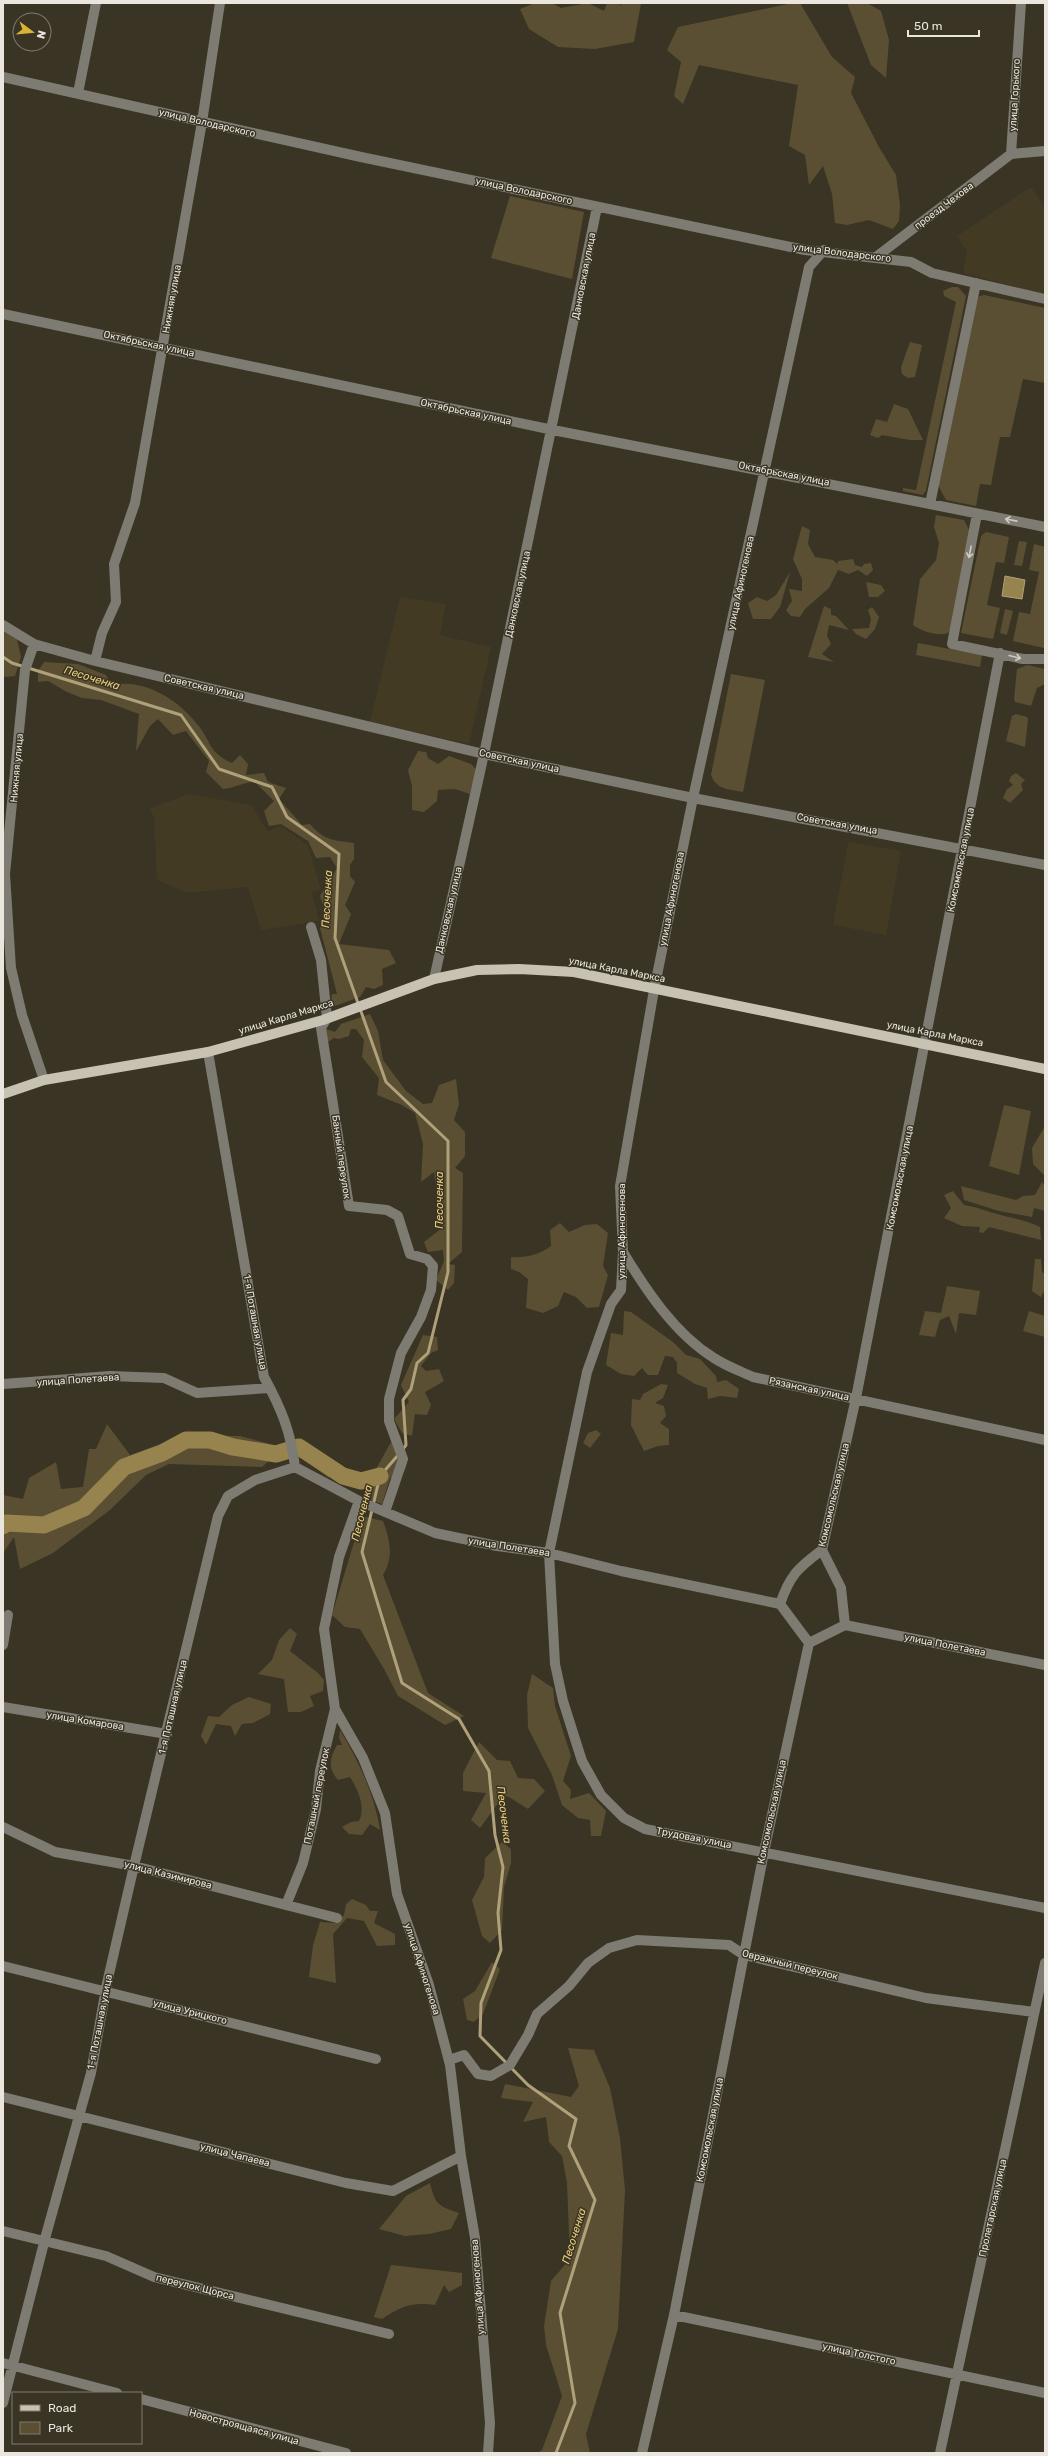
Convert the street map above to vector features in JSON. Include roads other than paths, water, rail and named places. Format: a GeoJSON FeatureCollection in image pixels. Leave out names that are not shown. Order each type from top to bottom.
{"type":"FeatureCollection","features":[{"type":"Feature","properties":{"kind":"main road","name":"улица Карла Маркса"},"geometry":{"type":"LineString","coordinates":[[3,1094],[44,1080],[208,1052],[327,1018],[434,979],[476,970],[519,969],[574,972],[654,990],[1045,1069]]}},
{"type":"Feature","properties":{"kind":"street"},"geometry":{"type":"LineString","coordinates":[[78,93],[96,3]]}},
{"type":"Feature","properties":{"kind":"street","name":"Нижняя улица"},"geometry":{"type":"LineString","coordinates":[[94,661],[102,633],[116,602],[114,564],[135,503],[164,347],[202,122],[220,3]]}},
{"type":"Feature","properties":{"kind":"street","name":"улица Горького"},"geometry":{"type":"LineString","coordinates":[[1011,154],[1021,3]]}},
{"type":"Feature","properties":{"kind":"street","name":"улица Володарского"},"geometry":{"type":"LineString","coordinates":[[3,77],[202,122],[805,250],[824,250],[911,262],[932,273],[1045,299]]}},
{"type":"Feature","properties":{"kind":"street"},"geometry":{"type":"LineString","coordinates":[[1011,154],[1045,151]]}},
{"type":"Feature","properties":{"kind":"street","name":"проезд Чехова"},"geometry":{"type":"LineString","coordinates":[[876,257],[1011,154]]}},
{"type":"Feature","properties":{"kind":"street","name":"Данковская улица"},"geometry":{"type":"LineString","coordinates":[[434,979],[484,754],[553,430],[597,207]]}},
{"type":"Feature","properties":{"kind":"street","name":"улица Афиногенова"},"geometry":{"type":"LineString","coordinates":[[549,1553],[587,1372],[611,1304],[622,1290],[623,1252],[620,1186],[654,990],[693,798],[809,267],[824,250]]}},
{"type":"Feature","properties":{"kind":"street"},"geometry":{"type":"LineString","coordinates":[[930,504],[976,283]]}},
{"type":"Feature","properties":{"kind":"street","name":"Октябрьская улица"},"geometry":{"type":"LineString","coordinates":[[3,314],[553,430],[765,470],[1045,527]]}},
{"type":"Feature","properties":{"kind":"street"},"geometry":{"type":"LineString","coordinates":[[977,514],[952,644],[1023,659],[1045,659]]}},
{"type":"Feature","properties":{"kind":"street","name":"Советская улица"},"geometry":{"type":"LineString","coordinates":[[3,624],[34,644],[94,661],[484,754],[693,798],[963,848],[1045,865]]}},
{"type":"Feature","properties":{"kind":"street","name":"Нижняя улица"},"geometry":{"type":"LineString","coordinates":[[34,644],[26,670],[5,874],[11,968],[22,1015],[44,1080]]}},
{"type":"Feature","properties":{"kind":"street","name":"Комсомольская улица"},"geometry":{"type":"LineString","coordinates":[[780,1604],[792,1575],[798,1567],[822,1550],[856,1398],[926,1044],[1000,653]]}},
{"type":"Feature","properties":{"kind":"street","name":"Банный переулок"},"geometry":{"type":"LineString","coordinates":[[311,927],[321,960],[327,1018],[321,1028],[348,1206],[387,1210],[398,1216],[410,1254],[427,1259],[433,1266],[431,1290],[421,1317],[401,1353],[389,1399],[389,1421],[403,1459],[385,1512]]}},
{"type":"Feature","properties":{"kind":"street","name":"1-я Поташная улица"},"geometry":{"type":"LineString","coordinates":[[3,2403],[8,2364],[91,2073],[106,1991],[134,1866],[167,1734],[218,1516],[228,1496],[255,1480],[295,1467],[291,1437],[280,1406],[264,1377],[208,1052]]}},
{"type":"Feature","properties":{"kind":"street","name":"Рязанская улица"},"geometry":{"type":"LineString","coordinates":[[623,1252],[644,1287],[676,1326],[713,1358],[753,1377],[1045,1440]]}},
{"type":"Feature","properties":{"kind":"street","name":"улица Полетаева"},"geometry":{"type":"LineString","coordinates":[[3,1384],[110,1376],[164,1378],[198,1393],[270,1388]]}},
{"type":"Feature","properties":{"kind":"street","name":"улица Полетаева"},"geometry":{"type":"LineString","coordinates":[[295,1467],[360,1501],[435,1533],[497,1546],[549,1553],[621,1571],[780,1604]]}},
{"type":"Feature","properties":{"kind":"street","name":"улица Афиногенова"},"geometry":{"type":"LineString","coordinates":[[360,1501],[339,1557],[324,1629],[335,1709],[363,1758],[385,1813],[397,1894],[429,1985],[449,2060],[461,2156],[475,2238],[490,2423],[488,2453]]}},
{"type":"Feature","properties":{"kind":"street"},"geometry":{"type":"LineString","coordinates":[[780,1604],[808,1644],[845,1625],[841,1588],[822,1550]]}},
{"type":"Feature","properties":{"kind":"street","name":"Трудовая улица"},"geometry":{"type":"LineString","coordinates":[[549,1553],[556,1672],[562,1701],[582,1761],[601,1795],[624,1818],[645,1829],[1045,1908]]}},
{"type":"Feature","properties":{"kind":"street"},"geometry":{"type":"LineString","coordinates":[[3,1645],[8,1615]]}},
{"type":"Feature","properties":{"kind":"street","name":"улица Полетаева"},"geometry":{"type":"LineString","coordinates":[[845,1625],[1045,1664]]}},
{"type":"Feature","properties":{"kind":"street","name":"Комсомольская улица"},"geometry":{"type":"LineString","coordinates":[[642,2453],[674,2315],[764,1852],[808,1644]]}},
{"type":"Feature","properties":{"kind":"street","name":"улица Комарова"},"geometry":{"type":"LineString","coordinates":[[3,1707],[167,1734]]}},
{"type":"Feature","properties":{"kind":"street","name":"Поташный переулок"},"geometry":{"type":"LineString","coordinates":[[286,1905],[303,1863],[316,1809],[320,1771],[335,1709]]}},
{"type":"Feature","properties":{"kind":"street","name":"улица Казимирова"},"geometry":{"type":"LineString","coordinates":[[3,1827],[56,1852],[134,1866],[337,1918]]}},
{"type":"Feature","properties":{"kind":"street","name":"Овражный переулок"},"geometry":{"type":"LineString","coordinates":[[449,2060],[464,2055],[478,2074],[491,2076],[510,2065],[528,2034],[537,2014],[569,1986],[588,1963],[609,1948],[637,1940],[729,1945],[744,1955],[926,1998],[1034,2012]]}},
{"type":"Feature","properties":{"kind":"street","name":"Пролетарская улица"},"geometry":{"type":"LineString","coordinates":[[940,2453],[1045,1963]]}},
{"type":"Feature","properties":{"kind":"street","name":"улица Урицкого"},"geometry":{"type":"LineString","coordinates":[[3,1966],[376,2059]]}},
{"type":"Feature","properties":{"kind":"street","name":"улица Чапаева"},"geometry":{"type":"LineString","coordinates":[[3,2097],[346,2183],[393,2191],[461,2156]]}},
{"type":"Feature","properties":{"kind":"street","name":"переулок Щорса"},"geometry":{"type":"LineString","coordinates":[[3,2231],[106,2256],[154,2277],[389,2334]]}},
{"type":"Feature","properties":{"kind":"street","name":"улица Толстого"},"geometry":{"type":"LineString","coordinates":[[674,2315],[1045,2393]]}},
{"type":"Feature","properties":{"kind":"street"},"geometry":{"type":"LineString","coordinates":[[8,2364],[113,2392]]}},
{"type":"Feature","properties":{"kind":"street","name":"Новостроящаяся улица"},"geometry":{"type":"LineString","coordinates":[[142,2399],[346,2453]]}},
{"type":"Feature","properties":{"kind":"waterway","name":"Песоченка"},"geometry":{"type":"LineString","coordinates":[[3,657],[12,663],[181,715],[219,769],[272,787],[287,817],[339,854],[335,938],[386,1082],[448,1141],[448,1272],[428,1353],[417,1363],[411,1389],[403,1400],[406,1445],[403,1449]]}},
{"type":"Feature","properties":{"kind":"waterway"},"geometry":{"type":"LineString","coordinates":[[3,1526],[6,1523],[44,1525],[84,1508],[124,1467],[162,1453],[186,1440],[210,1440],[233,1447],[276,1454],[299,1447],[343,1476],[361,1481],[380,1476]]}},
{"type":"Feature","properties":{"kind":"waterway","name":"Песоченка"},"geometry":{"type":"LineString","coordinates":[[399,1454],[380,1476],[362,1552],[402,1683],[459,1719],[489,1771],[495,1835],[503,1867],[498,1913],[501,1950],[481,2003],[480,2036],[528,2085],[576,2119],[569,2146],[595,2200],[560,2313],[575,2403],[556,2453]]}}]}
